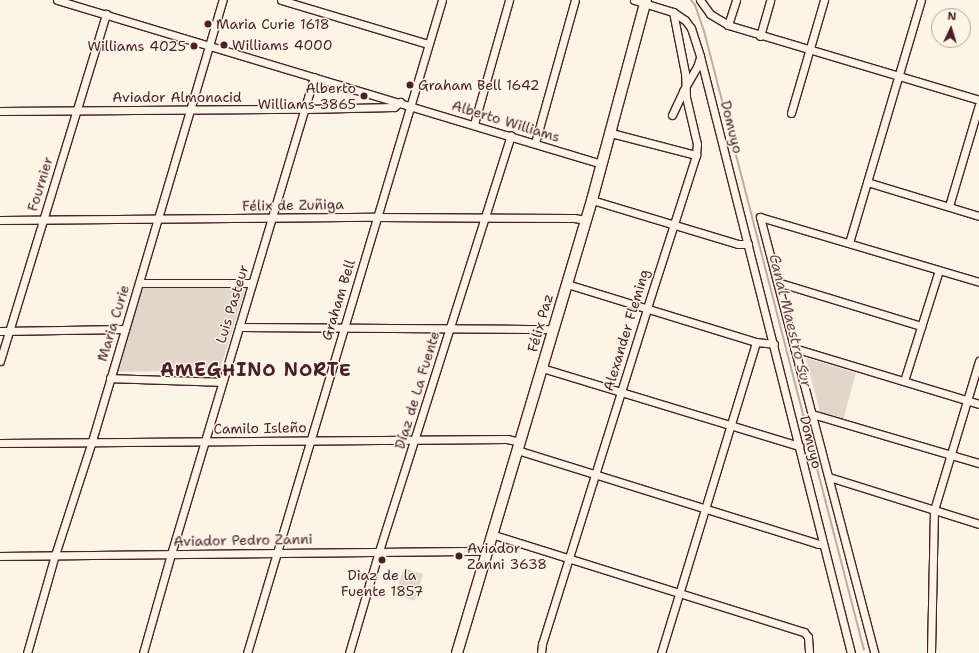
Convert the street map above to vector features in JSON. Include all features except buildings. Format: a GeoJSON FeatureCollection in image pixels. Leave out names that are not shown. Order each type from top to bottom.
{"type":"FeatureCollection","features":[{"type":"Feature","properties":{"kind":"main road","name":"Félix Paz"},"geometry":{"type":"LineString","coordinates":[[457,653],[491,534],[592,200],[645,2]]}},
{"type":"Feature","properties":{"kind":"street","name":"Alberto Williams"},"geometry":{"type":"LineString","coordinates":[[57,0],[411,105],[602,164]]}},
{"type":"Feature","properties":{"kind":"street","name":"Maria Curie"},"geometry":{"type":"LineString","coordinates":[[27,653],[55,555],[92,441],[223,0]]}},
{"type":"Feature","properties":{"kind":"street"},"geometry":{"type":"LineString","coordinates":[[281,0],[428,44]]}},
{"type":"Feature","properties":{"kind":"street","name":"Graham Bell"},"geometry":{"type":"LineString","coordinates":[[247,653],[442,0]]}},
{"type":"Feature","properties":{"kind":"street"},"geometry":{"type":"LineString","coordinates":[[474,124],[509,0]]}},
{"type":"Feature","properties":{"kind":"street"},"geometry":{"type":"LineString","coordinates":[[535,143],[575,0]]}},
{"type":"Feature","properties":{"kind":"street"},"geometry":{"type":"LineString","coordinates":[[634,0],[645,2],[673,12]]}},
{"type":"Feature","properties":{"kind":"street"},"geometry":{"type":"LineString","coordinates":[[700,0],[710,14],[728,25],[760,36],[979,100]]}},
{"type":"Feature","properties":{"kind":"street"},"geometry":{"type":"LineString","coordinates":[[728,25],[736,0]]}},
{"type":"Feature","properties":{"kind":"street"},"geometry":{"type":"LineString","coordinates":[[760,36],[770,0]]}},
{"type":"Feature","properties":{"kind":"street"},"geometry":{"type":"LineString","coordinates":[[791,114],[824,0]]}},
{"type":"Feature","properties":{"kind":"street"},"geometry":{"type":"LineString","coordinates":[[921,0],[849,243],[979,282]]}},
{"type":"Feature","properties":{"kind":"street","name":"Domuyo"},"geometry":{"type":"LineString","coordinates":[[673,12],[685,20],[691,28],[700,56],[851,653]]}},
{"type":"Feature","properties":{"kind":"street","name":"Alexander Fleming"},"geometry":{"type":"LineString","coordinates":[[541,653],[620,393],[696,155],[697,144],[685,87],[685,73],[673,12]]}},
{"type":"Feature","properties":{"kind":"street","name":"Fournier"},"geometry":{"type":"LineString","coordinates":[[0,361],[106,14]]}},
{"type":"Feature","properties":{"kind":"street"},"geometry":{"type":"LineString","coordinates":[[672,115],[685,87],[697,67],[700,56]]}},
{"type":"Feature","properties":{"kind":"street","name":"Luis Pasteur"},"geometry":{"type":"LineString","coordinates":[[143,653],[204,442],[314,77]]}},
{"type":"Feature","properties":{"kind":"street","name":"Aviador Almonacid"},"geometry":{"type":"LineString","coordinates":[[0,111],[394,107],[400,102]]}},
{"type":"Feature","properties":{"kind":"street"},"geometry":{"type":"LineString","coordinates":[[949,206],[979,105]]}},
{"type":"Feature","properties":{"kind":"street"},"geometry":{"type":"LineString","coordinates":[[611,133],[696,155]]}},
{"type":"Feature","properties":{"kind":"street","name":"Díaz de La Fuente"},"geometry":{"type":"LineString","coordinates":[[349,653],[510,135]]}},
{"type":"Feature","properties":{"kind":"street"},"geometry":{"type":"LineString","coordinates":[[867,182],[979,216]]}},
{"type":"Feature","properties":{"kind":"street"},"geometry":{"type":"LineString","coordinates":[[592,200],[738,244],[748,244]]}},
{"type":"Feature","properties":{"kind":"street","name":"Félix de Zuñiga"},"geometry":{"type":"LineString","coordinates":[[0,220],[376,217],[574,218],[586,220]]}},
{"type":"Feature","properties":{"kind":"street","name":"Domuyo"},"geometry":{"type":"LineString","coordinates":[[849,243],[760,217],[874,653]]}},
{"type":"Feature","properties":{"kind":"street"},"geometry":{"type":"LineString","coordinates":[[904,381],[938,270]]}},
{"type":"Feature","properties":{"kind":"street"},"geometry":{"type":"LineString","coordinates":[[777,282],[921,326]]}},
{"type":"Feature","properties":{"kind":"street"},"geometry":{"type":"LineString","coordinates":[[139,283],[252,283]]}},
{"type":"Feature","properties":{"kind":"street"},"geometry":{"type":"LineString","coordinates":[[567,284],[756,342],[774,344]]}},
{"type":"Feature","properties":{"kind":"street"},"geometry":{"type":"LineString","coordinates":[[239,327],[553,329]]}},
{"type":"Feature","properties":{"kind":"street"},"geometry":{"type":"LineString","coordinates":[[0,331],[125,329]]}},
{"type":"Feature","properties":{"kind":"street"},"geometry":{"type":"LineString","coordinates":[[661,653],[756,342]]}},
{"type":"Feature","properties":{"kind":"street"},"geometry":{"type":"LineString","coordinates":[[794,348],[979,404]]}},
{"type":"Feature","properties":{"kind":"street"},"geometry":{"type":"LineString","coordinates":[[930,653],[934,510],[979,361]]}},
{"type":"Feature","properties":{"kind":"street"},"geometry":{"type":"LineString","coordinates":[[542,368],[731,427],[799,446]]}},
{"type":"Feature","properties":{"kind":"street"},"geometry":{"type":"LineString","coordinates":[[110,378],[222,382]]}},
{"type":"Feature","properties":{"kind":"street"},"geometry":{"type":"LineString","coordinates":[[812,414],[979,463]]}},
{"type":"Feature","properties":{"kind":"street","name":"Camilo Isleño"},"geometry":{"type":"LineString","coordinates":[[0,443],[92,441],[204,442],[507,439],[518,446],[596,475],[818,544],[823,544]]}},
{"type":"Feature","properties":{"kind":"street"},"geometry":{"type":"LineString","coordinates":[[829,477],[979,524]]}},
{"type":"Feature","properties":{"kind":"street"},"geometry":{"type":"LineString","coordinates":[[491,534],[804,632],[808,637],[809,653]]}},
{"type":"Feature","properties":{"kind":"street","name":"Aviador Pedro Zanni"},"geometry":{"type":"LineString","coordinates":[[0,556],[486,551]]}},
{"type":"Feature","properties":{"kind":"shaded area"},"geometry":{"type":"Polygon","coordinates":[[[144,286],[246,287],[220,370],[115,372],[144,286]]]}},
{"type":"Feature","properties":{"kind":"shaded area"},"geometry":{"type":"Polygon","coordinates":[[[806,358],[856,373],[843,420],[820,413],[806,358]]]}},
{"type":"Feature","properties":{"kind":"shaded area"},"geometry":{"type":"Polygon","coordinates":[[[404,568],[423,574],[414,601],[395,595],[404,568]]]}},
{"type":"Feature","properties":{"kind":"waterway","name":"Canal Maestro Sur"},"geometry":{"type":"LineString","coordinates":[[691,0],[695,5],[704,31],[864,650]]}},
{"type":"Feature","properties":{"kind":"place","name":"Maria Curie 1618"},"geometry":{"type":"Point","coordinates":[208,24]}},
{"type":"Feature","properties":{"kind":"place","name":"Williams 4000"},"geometry":{"type":"Point","coordinates":[224,45]}},
{"type":"Feature","properties":{"kind":"place","name":"Williams 4025"},"geometry":{"type":"Point","coordinates":[194,46]}},
{"type":"Feature","properties":{"kind":"place","name":"Graham Bell 1642"},"geometry":{"type":"Point","coordinates":[410,85]}},
{"type":"Feature","properties":{"kind":"place","name":"Alberto Williams 3865"},"geometry":{"type":"Point","coordinates":[364,96]}},
{"type":"Feature","properties":{"kind":"place","name":"Aviador Zanni 3638"},"geometry":{"type":"Point","coordinates":[459,556]}},
{"type":"Feature","properties":{"kind":"place","name":"Diaz de la Fuente 1857"},"geometry":{"type":"Point","coordinates":[382,560]}},
{"type":"Feature","properties":{"kind":"district","name":"AMEGHINO NORTE"},"geometry":{"type":"Point","coordinates":[256,370]}}]}
